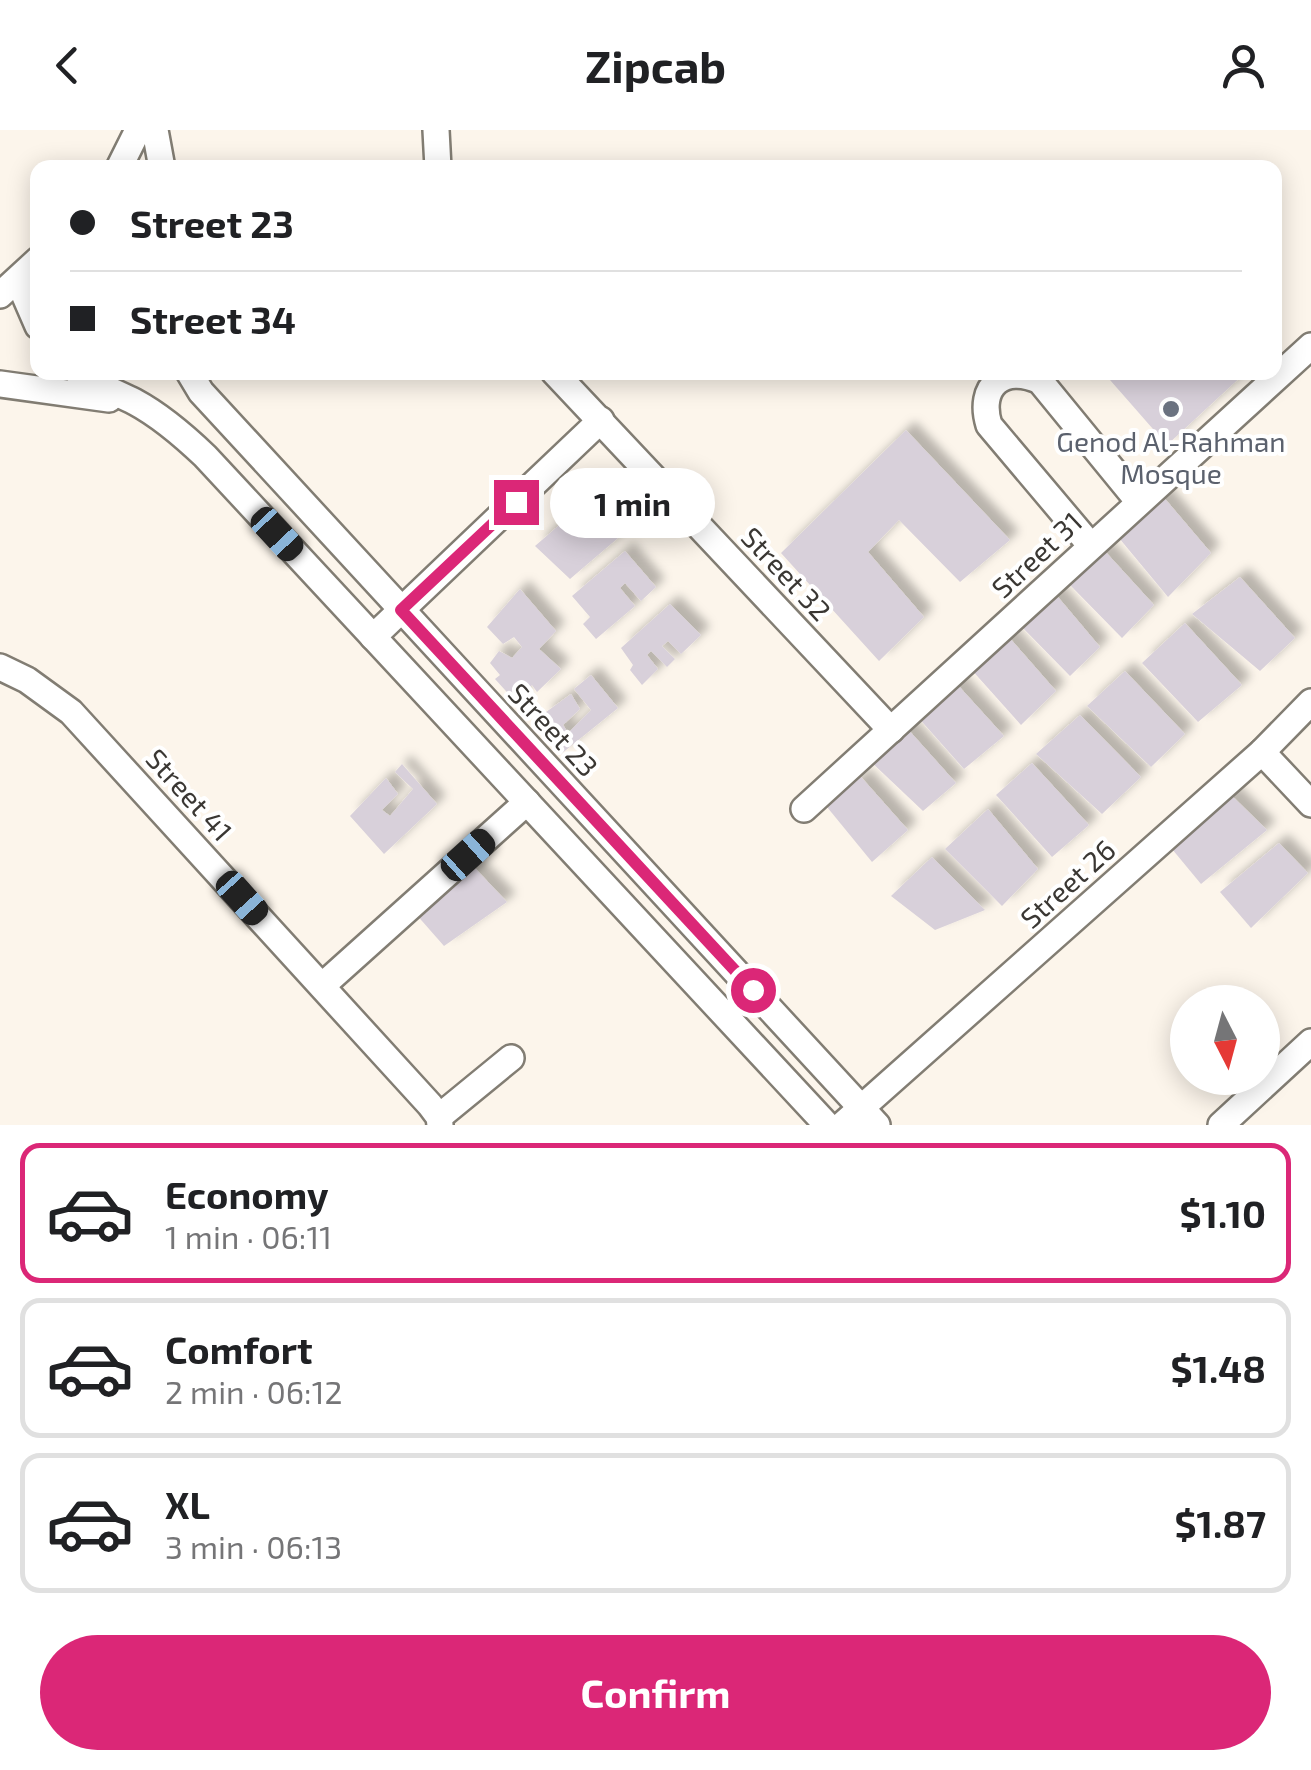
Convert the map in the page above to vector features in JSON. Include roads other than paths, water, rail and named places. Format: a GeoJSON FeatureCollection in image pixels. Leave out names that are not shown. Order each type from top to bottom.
{"type":"FeatureCollection","features":[{"type":"Feature","properties":{"kind":"street"},"geometry":{"type":"LineString","coordinates":[[124,160],[138,130]]}},
{"type":"Feature","properties":{"kind":"street"},"geometry":{"type":"LineString","coordinates":[[155,130],[161,160]]}},
{"type":"Feature","properties":{"kind":"street"},"geometry":{"type":"LineString","coordinates":[[436,130],[438,160]]}},
{"type":"Feature","properties":{"kind":"street"},"geometry":{"type":"LineString","coordinates":[[30,267],[9,287],[30,315]]}},
{"type":"Feature","properties":{"kind":"street","name":"Street 31"},"geometry":{"type":"LineString","coordinates":[[1282,372],[1311,346]]}},
{"type":"Feature","properties":{"kind":"street"},"geometry":{"type":"LineString","coordinates":[[90,380],[160,418],[206,456],[826,1125]]}},
{"type":"Feature","properties":{"kind":"street","name":"Street 23"},"geometry":{"type":"LineString","coordinates":[[193,380],[860,1119]]}},
{"type":"Feature","properties":{"kind":"street","name":"Street 32"},"geometry":{"type":"LineString","coordinates":[[562,380],[891,730]]}},
{"type":"Feature","properties":{"kind":"street"},"geometry":{"type":"LineString","coordinates":[[1000,380],[987,394],[984,410],[989,425],[1092,546]]}},
{"type":"Feature","properties":{"kind":"street"},"geometry":{"type":"LineString","coordinates":[[1040,380],[1140,502]]}},
{"type":"Feature","properties":{"kind":"street","name":"Street 31"},"geometry":{"type":"LineString","coordinates":[[804,809],[1274,380]]}},
{"type":"Feature","properties":{"kind":"street"},"geometry":{"type":"LineString","coordinates":[[0,384],[134,402]]}},
{"type":"Feature","properties":{"kind":"street"},"geometry":{"type":"LineString","coordinates":[[373,636],[602,420]]}},
{"type":"Feature","properties":{"kind":"street","name":"Street 41"},"geometry":{"type":"LineString","coordinates":[[0,667],[28,680],[71,712],[440,1121]]}},
{"type":"Feature","properties":{"kind":"street","name":"Street 26"},"geometry":{"type":"LineString","coordinates":[[860,1119],[1262,752],[1311,702]]}},
{"type":"Feature","properties":{"kind":"street"},"geometry":{"type":"LineString","coordinates":[[494,767],[522,741]]}},
{"type":"Feature","properties":{"kind":"street"},"geometry":{"type":"LineString","coordinates":[[1262,752],[1311,804]]}},
{"type":"Feature","properties":{"kind":"street"},"geometry":{"type":"LineString","coordinates":[[322,986],[527,802]]}},
{"type":"Feature","properties":{"kind":"street"},"geometry":{"type":"LineString","coordinates":[[1221,1125],[1311,1042]]}},
{"type":"Feature","properties":{"kind":"street"},"geometry":{"type":"LineString","coordinates":[[440,1121],[511,1058]]}},
{"type":"Feature","properties":{"kind":"place","name":"Genod Al-Rahman Mosque"},"geometry":{"type":"Point","coordinates":[1171,409]}}]}
